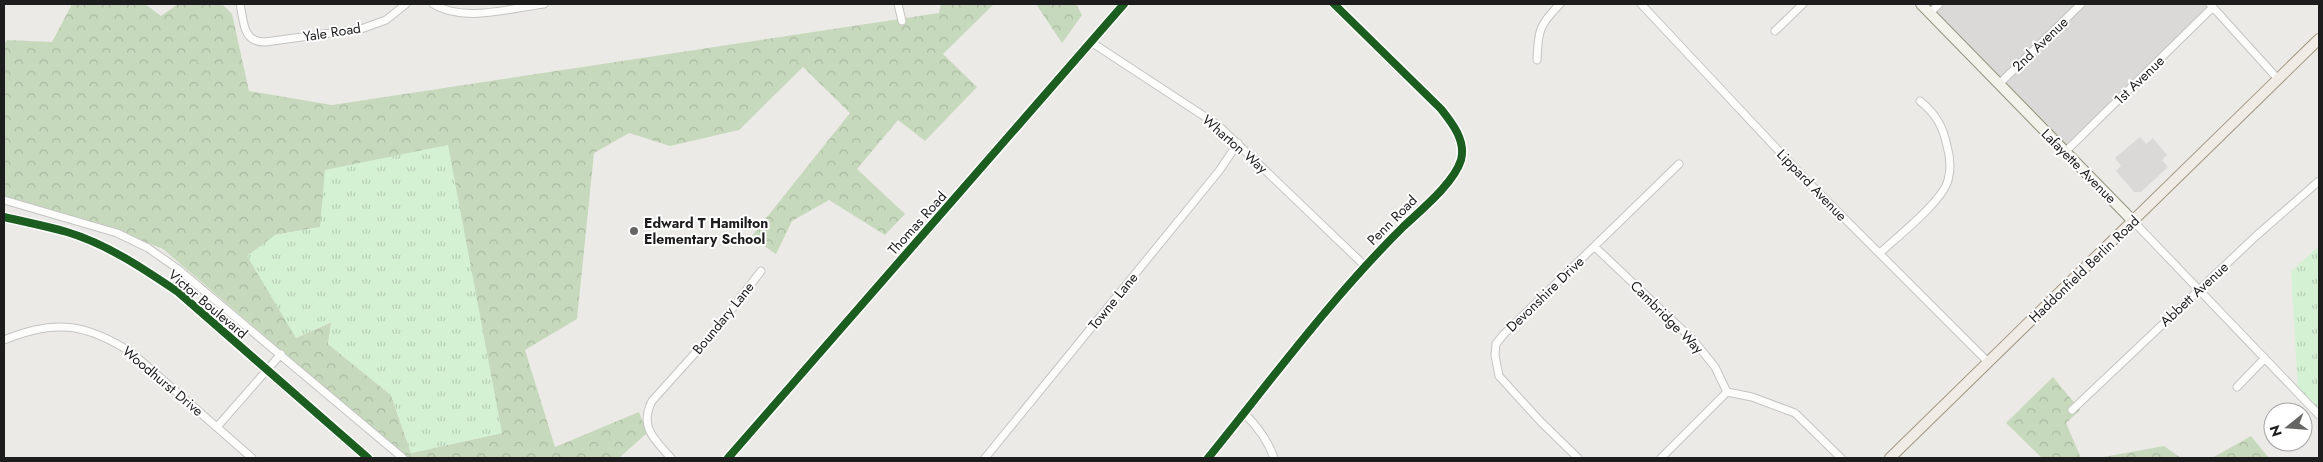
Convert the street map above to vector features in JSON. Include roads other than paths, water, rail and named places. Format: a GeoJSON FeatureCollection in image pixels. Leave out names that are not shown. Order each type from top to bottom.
{"type":"FeatureCollection","features":[{"type":"Feature","properties":{"kind":"main road","name":"Haddonfield Berlin Road"},"geometry":{"type":"LineString","coordinates":[[1890,458],[2319,39]]}},
{"type":"Feature","properties":{"kind":"street","name":"Yale Road"},"geometry":{"type":"LineString","coordinates":[[240,4],[245,32],[253,40],[265,42],[361,29],[386,20],[406,4]]}},
{"type":"Feature","properties":{"kind":"street"},"geometry":{"type":"LineString","coordinates":[[433,4],[443,10],[463,13],[544,4]]}},
{"type":"Feature","properties":{"kind":"street"},"geometry":{"type":"LineString","coordinates":[[898,4],[902,21]]}},
{"type":"Feature","properties":{"kind":"street","name":"Thomas Road"},"geometry":{"type":"LineString","coordinates":[[728,458],[1124,4]]}},
{"type":"Feature","properties":{"kind":"street","name":"Penn Road"},"geometry":{"type":"LineString","coordinates":[[1208,458],[1364,265],[1450,180],[1458,168],[1463,148],[1453,124],[1441,109],[1334,4]]}},
{"type":"Feature","properties":{"kind":"street"},"geometry":{"type":"LineString","coordinates":[[1537,60],[1538,33],[1548,16],[1560,4]]}},
{"type":"Feature","properties":{"kind":"street","name":"Lippard Avenue"},"geometry":{"type":"LineString","coordinates":[[1641,4],[1807,181],[1988,362]]}},
{"type":"Feature","properties":{"kind":"street"},"geometry":{"type":"LineString","coordinates":[[1775,31],[1803,4]]}},
{"type":"Feature","properties":{"kind":"street","name":"Lafayette Avenue"},"geometry":{"type":"LineString","coordinates":[[1921,4],[2319,415]]}},
{"type":"Feature","properties":{"kind":"street"},"geometry":{"type":"LineString","coordinates":[[1930,12],[1939,4]]}},
{"type":"Feature","properties":{"kind":"street","name":"2nd Avenue"},"geometry":{"type":"LineString","coordinates":[[1998,84],[2081,4]]}},
{"type":"Feature","properties":{"kind":"street"},"geometry":{"type":"LineString","coordinates":[[2211,6],[2277,78]]}},
{"type":"Feature","properties":{"kind":"street","name":"1st Avenue"},"geometry":{"type":"LineString","coordinates":[[2065,152],[2211,6]]}},
{"type":"Feature","properties":{"kind":"street","name":"Wharton Way"},"geometry":{"type":"LineString","coordinates":[[1091,42],[1212,121],[1238,143],[1364,265]]}},
{"type":"Feature","properties":{"kind":"street"},"geometry":{"type":"LineString","coordinates":[[1880,253],[1938,198],[1948,180],[1949,152],[1945,136],[1933,111],[1920,101]]}},
{"type":"Feature","properties":{"kind":"street","name":"Towne Lane"},"geometry":{"type":"LineString","coordinates":[[985,458],[1219,170],[1238,143]]}},
{"type":"Feature","properties":{"kind":"street","name":"Devonshire Drive"},"geometry":{"type":"LineString","coordinates":[[1578,458],[1507,387],[1499,376],[1495,355],[1496,344],[1503,335],[1679,164]]}},
{"type":"Feature","properties":{"kind":"street","name":"Abbett Avenue"},"geometry":{"type":"LineString","coordinates":[[2072,410],[2256,236],[2319,181]]}},
{"type":"Feature","properties":{"kind":"street","name":"Victor Boulevard"},"geometry":{"type":"LineString","coordinates":[[4,200],[117,233],[148,248],[178,269],[403,458]]}},
{"type":"Feature","properties":{"kind":"street","name":"Victor Boulevard"},"geometry":{"type":"LineString","coordinates":[[4,217],[69,232],[106,248],[154,276],[178,292],[368,458]]}},
{"type":"Feature","properties":{"kind":"street","name":"Cambridge Way"},"geometry":{"type":"LineString","coordinates":[[1595,247],[1694,342],[1715,367],[1727,392]]}},
{"type":"Feature","properties":{"kind":"street","name":"Boundary Lane"},"geometry":{"type":"LineString","coordinates":[[671,458],[650,432],[646,421],[646,412],[652,401],[714,331],[760,271]]}},
{"type":"Feature","properties":{"kind":"street","name":"Woodhurst Drive"},"geometry":{"type":"LineString","coordinates":[[4,340],[37,329],[56,326],[84,330],[116,343],[132,352],[252,458]]}},
{"type":"Feature","properties":{"kind":"street"},"geometry":{"type":"LineString","coordinates":[[217,427],[281,354]]}},
{"type":"Feature","properties":{"kind":"street"},"geometry":{"type":"LineString","coordinates":[[2237,387],[2264,358]]}},
{"type":"Feature","properties":{"kind":"street"},"geometry":{"type":"LineString","coordinates":[[1661,458],[1727,392],[1752,397],[1795,413],[1841,458]]}},
{"type":"Feature","properties":{"kind":"street"},"geometry":{"type":"LineString","coordinates":[[1244,413],[1257,426],[1269,445],[1274,458]]}},
{"type":"Feature","properties":{"kind":"place","name":"Edward T Hamilton Elementary School"},"geometry":{"type":"Point","coordinates":[634,231]}}]}
